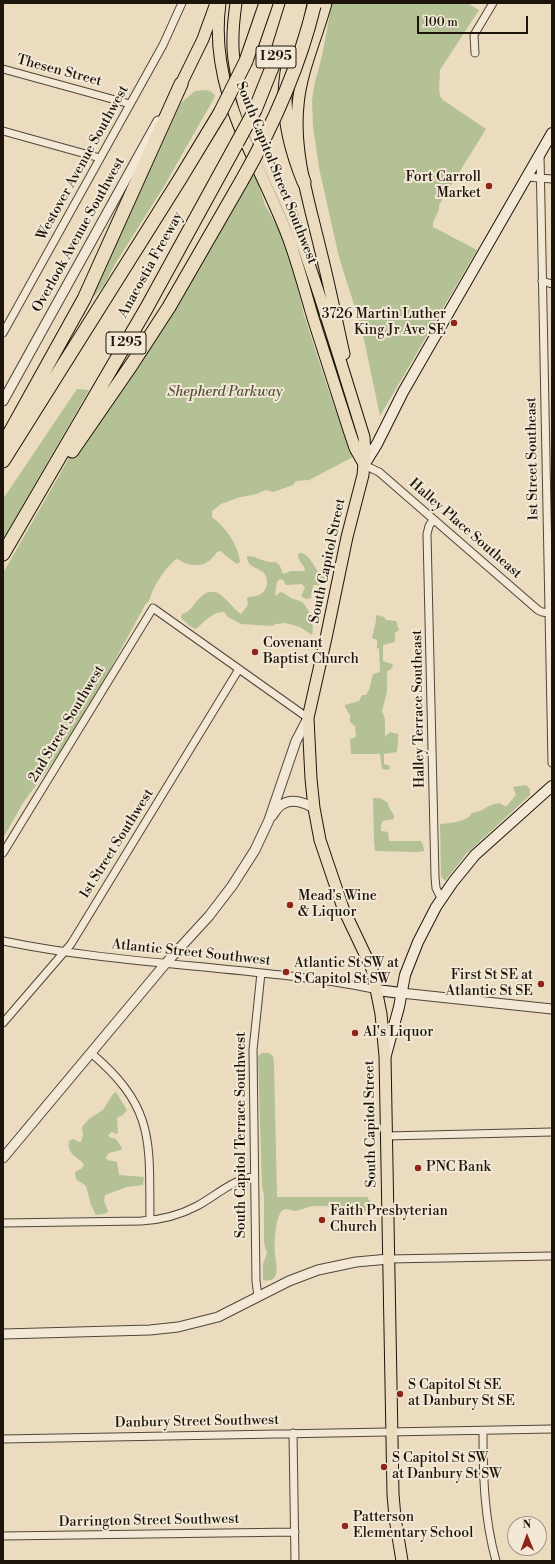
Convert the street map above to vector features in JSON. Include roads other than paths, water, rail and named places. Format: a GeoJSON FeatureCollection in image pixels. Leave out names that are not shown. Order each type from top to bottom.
{"type":"FeatureCollection","features":[{"type":"Feature","properties":{"kind":"highway","name":"Anacostia Freeway"},"geometry":{"type":"LineString","coordinates":[[3,461],[189,165],[220,113],[246,61],[266,3]]}},
{"type":"Feature","properties":{"kind":"highway","name":"Anacostia Freeway"},"geometry":{"type":"LineString","coordinates":[[3,554],[142,315],[255,110],[275,60],[292,3]]}},
{"type":"Feature","properties":{"kind":"highway"},"geometry":{"type":"LineString","coordinates":[[300,3],[287,73],[285,97],[289,138],[304,182]]}},
{"type":"Feature","properties":{"kind":"highway"},"geometry":{"type":"LineString","coordinates":[[10,541],[41,502],[72,451],[145,346],[180,289],[262,143],[281,102],[318,4]]}},
{"type":"Feature","properties":{"kind":"highway"},"geometry":{"type":"LineString","coordinates":[[3,445],[84,299],[181,84]]}},
{"type":"Feature","properties":{"kind":"main road"},"geometry":{"type":"LineString","coordinates":[[181,84],[203,38],[216,3]]}},
{"type":"Feature","properties":{"kind":"main road","name":"South Capitol Street Southwest"},"geometry":{"type":"LineString","coordinates":[[220,3],[218,46],[222,77],[238,123],[288,238],[355,448],[364,465]]}},
{"type":"Feature","properties":{"kind":"main road"},"geometry":{"type":"LineString","coordinates":[[236,3],[233,33],[233,56],[242,100],[299,235],[350,392]]}},
{"type":"Feature","properties":{"kind":"main road"},"geometry":{"type":"LineString","coordinates":[[318,4],[298,105],[298,140],[304,182],[346,359],[350,392]]}},
{"type":"Feature","properties":{"kind":"main road"},"geometry":{"type":"LineString","coordinates":[[364,465],[403,392],[552,133]]}},
{"type":"Feature","properties":{"kind":"main road","name":"South Capitol Street"},"geometry":{"type":"LineString","coordinates":[[350,392],[364,437],[364,465],[362,481],[347,538],[308,718],[311,779],[314,808],[320,840],[343,908],[372,969],[381,1014],[385,1056],[393,1494],[402,1561]]}},
{"type":"Feature","properties":{"kind":"main road"},"geometry":{"type":"LineString","coordinates":[[385,1056],[405,975],[414,949],[441,898],[465,866],[486,844],[552,786]]}},
{"type":"Feature","properties":{"kind":"main road"},"geometry":{"type":"LineString","coordinates":[[377,990],[401,993]]}},
{"type":"Feature","properties":{"kind":"street","name":"Westover Avenue Southwest"},"geometry":{"type":"LineString","coordinates":[[3,333],[163,45],[182,3]]}},
{"type":"Feature","properties":{"kind":"street"},"geometry":{"type":"LineString","coordinates":[[475,53],[474,35],[493,3]]}},
{"type":"Feature","properties":{"kind":"street","name":"Thesen Street"},"geometry":{"type":"LineString","coordinates":[[3,69],[130,104]]}},
{"type":"Feature","properties":{"kind":"street","name":"Overlook Avenue Southwest"},"geometry":{"type":"LineString","coordinates":[[3,401],[159,119],[181,84]]}},
{"type":"Feature","properties":{"kind":"street"},"geometry":{"type":"LineString","coordinates":[[3,131],[100,158]]}},
{"type":"Feature","properties":{"kind":"street","name":"1st Street Southeast"},"geometry":{"type":"LineString","coordinates":[[540,155],[542,281],[549,443],[549,613],[552,763]]}},
{"type":"Feature","properties":{"kind":"street"},"geometry":{"type":"LineString","coordinates":[[527,177],[552,179]]}},
{"type":"Feature","properties":{"kind":"street"},"geometry":{"type":"LineString","coordinates":[[542,281],[552,284]]}},
{"type":"Feature","properties":{"kind":"street","name":"Halley Place Southeast"},"geometry":{"type":"LineString","coordinates":[[364,465],[375,468],[538,610],[549,613]]}},
{"type":"Feature","properties":{"kind":"street","name":"Halley Terrace Southeast"},"geometry":{"type":"LineString","coordinates":[[433,520],[429,526],[427,534],[435,877],[436,888],[441,898]]}},
{"type":"Feature","properties":{"kind":"street","name":"2nd Street Southwest"},"geometry":{"type":"LineString","coordinates":[[3,853],[153,608],[239,669]]}},
{"type":"Feature","properties":{"kind":"street"},"geometry":{"type":"LineString","coordinates":[[3,1157],[166,963],[208,916],[232,886],[255,850],[269,820],[296,741],[308,718],[239,669]]}},
{"type":"Feature","properties":{"kind":"street","name":"1st Street Southwest"},"geometry":{"type":"LineString","coordinates":[[3,1023],[73,940],[239,669]]}},
{"type":"Feature","properties":{"kind":"street"},"geometry":{"type":"LineString","coordinates":[[269,820],[280,806],[287,802],[306,803],[314,808]]}},
{"type":"Feature","properties":{"kind":"street","name":"Atlantic Street Southwest"},"geometry":{"type":"LineString","coordinates":[[3,941],[64,952],[261,973],[357,985],[377,990]]}},
{"type":"Feature","properties":{"kind":"street","name":"South Capitol Terrace Southwest"},"geometry":{"type":"LineString","coordinates":[[258,1297],[256,1281],[253,1050],[261,973]]}},
{"type":"Feature","properties":{"kind":"street"},"geometry":{"type":"LineString","coordinates":[[401,993],[552,1009]]}},
{"type":"Feature","properties":{"kind":"street"},"geometry":{"type":"LineString","coordinates":[[91,1053],[110,1070],[127,1089],[142,1119],[149,1150],[150,1220]]}},
{"type":"Feature","properties":{"kind":"street"},"geometry":{"type":"LineString","coordinates":[[387,1136],[552,1132]]}},
{"type":"Feature","properties":{"kind":"street"},"geometry":{"type":"LineString","coordinates":[[3,1223],[150,1220],[183,1212],[199,1205],[240,1180],[254,1177]]}},
{"type":"Feature","properties":{"kind":"street"},"geometry":{"type":"LineString","coordinates":[[3,1334],[150,1330],[178,1327],[218,1316],[286,1283],[318,1270],[356,1262],[388,1259],[552,1256]]}},
{"type":"Feature","properties":{"kind":"street","name":"Danbury Street Southwest"},"geometry":{"type":"LineString","coordinates":[[3,1439],[293,1433],[552,1430]]}},
{"type":"Feature","properties":{"kind":"street"},"geometry":{"type":"LineString","coordinates":[[483,1431],[484,1499],[488,1526],[496,1561]]}},
{"type":"Feature","properties":{"kind":"street"},"geometry":{"type":"LineString","coordinates":[[293,1433],[295,1561]]}},
{"type":"Feature","properties":{"kind":"street","name":"Darrington Street Southwest"},"geometry":{"type":"LineString","coordinates":[[3,1536],[295,1532]]}},
{"type":"Feature","properties":{"kind":"place","name":"Fort Carroll Market"},"geometry":{"type":"Point","coordinates":[489,186]}},
{"type":"Feature","properties":{"kind":"place","name":"3726 Martin Luther King Jr Ave SE"},"geometry":{"type":"Point","coordinates":[454,323]}},
{"type":"Feature","properties":{"kind":"place","name":"Covenant Baptist Church"},"geometry":{"type":"Point","coordinates":[255,652]}},
{"type":"Feature","properties":{"kind":"place","name":"Mead's Wine & Liquor"},"geometry":{"type":"Point","coordinates":[290,905]}},
{"type":"Feature","properties":{"kind":"place","name":"Atlantic St SW at S Capitol St SW"},"geometry":{"type":"Point","coordinates":[286,972]}},
{"type":"Feature","properties":{"kind":"place","name":"First St SE at Atlantic St SE"},"geometry":{"type":"Point","coordinates":[541,984]}},
{"type":"Feature","properties":{"kind":"place","name":"Al's Liquor"},"geometry":{"type":"Point","coordinates":[355,1033]}},
{"type":"Feature","properties":{"kind":"place","name":"PNC Bank"},"geometry":{"type":"Point","coordinates":[418,1168]}},
{"type":"Feature","properties":{"kind":"place","name":"Faith Presbyterian Church"},"geometry":{"type":"Point","coordinates":[322,1220]}},
{"type":"Feature","properties":{"kind":"place","name":"S Capitol St SE at Danbury St SE"},"geometry":{"type":"Point","coordinates":[400,1394]}},
{"type":"Feature","properties":{"kind":"place","name":"S Capitol St SW at Danbury St SW"},"geometry":{"type":"Point","coordinates":[384,1467]}},
{"type":"Feature","properties":{"kind":"place","name":"Patterson Elementary School"},"geometry":{"type":"Point","coordinates":[345,1526]}},
{"type":"Feature","properties":{"kind":"park label","name":"Shepherd Parkway"},"geometry":{"type":"Point","coordinates":[225,393]}}]}
